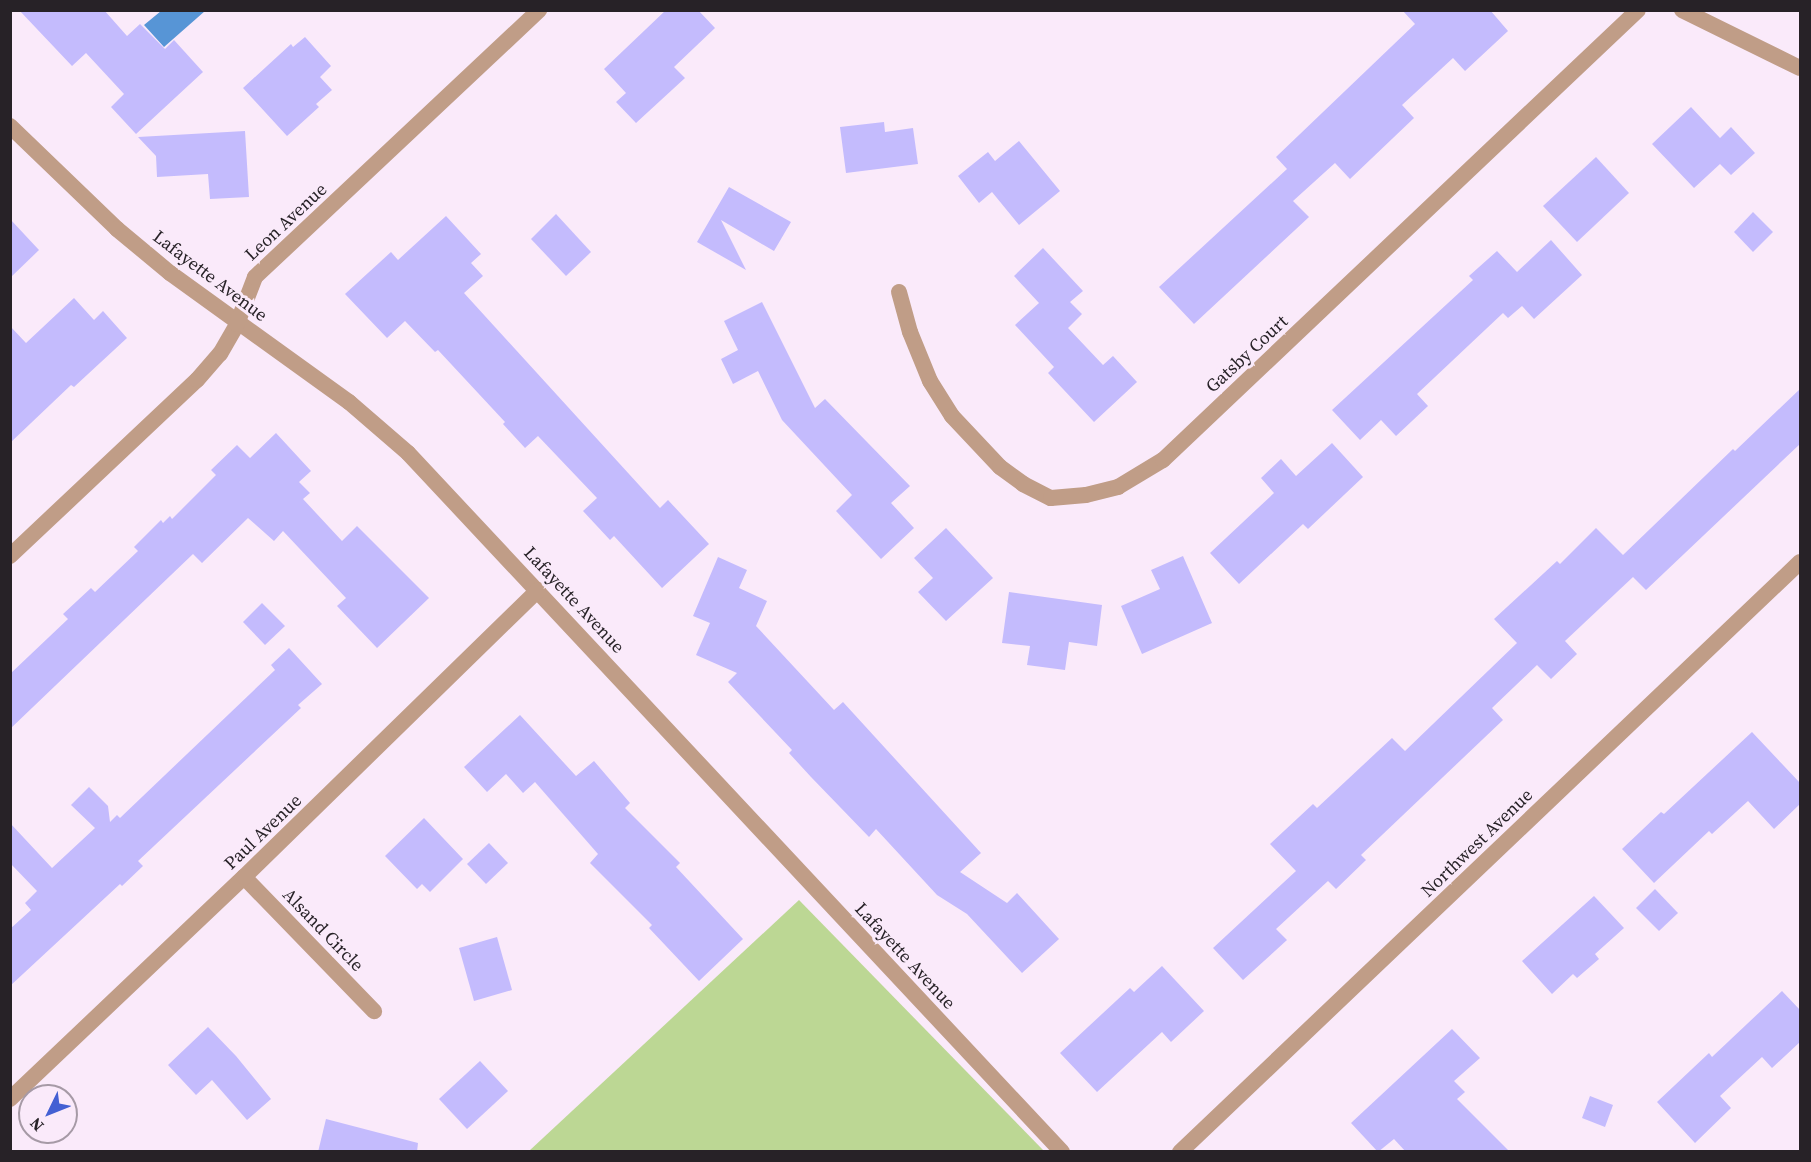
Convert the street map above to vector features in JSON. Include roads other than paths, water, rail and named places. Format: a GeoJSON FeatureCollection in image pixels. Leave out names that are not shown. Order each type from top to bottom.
{"type":"FeatureCollection","features":[{"type":"Feature","properties":{"kind":"street","name":"Leon Avenue"},"geometry":{"type":"LineString","coordinates":[[10,556],[197,380],[220,354],[237,324],[255,277],[539,10]]}},
{"type":"Feature","properties":{"kind":"street","name":"Gatsby Court"},"geometry":{"type":"LineString","coordinates":[[899,292],[910,332],[930,381],[952,416],[1000,467],[1023,484],[1051,498],[1086,495],[1118,487],[1163,460],[1638,10]]}},
{"type":"Feature","properties":{"kind":"street"},"geometry":{"type":"LineString","coordinates":[[1682,10],[1800,68]]}},
{"type":"Feature","properties":{"kind":"street","name":"Lafayette Avenue"},"geometry":{"type":"LineString","coordinates":[[10,126],[117,229],[237,324],[349,402],[400,446],[538,590],[1062,1152]]}},
{"type":"Feature","properties":{"kind":"street","name":"Northwest Avenue"},"geometry":{"type":"LineString","coordinates":[[1180,1152],[1800,562]]}},
{"type":"Feature","properties":{"kind":"street","name":"Paul Avenue"},"geometry":{"type":"LineString","coordinates":[[10,1099],[244,878],[538,590]]}},
{"type":"Feature","properties":{"kind":"street","name":"Alsand Circle"},"geometry":{"type":"LineString","coordinates":[[244,878],[374,1011]]}},
{"type":"Feature","properties":{"kind":"water"},"geometry":{"type":"Polygon","coordinates":[[[161,11],[205,11],[164,47],[144,25],[161,11]]]}}]}
